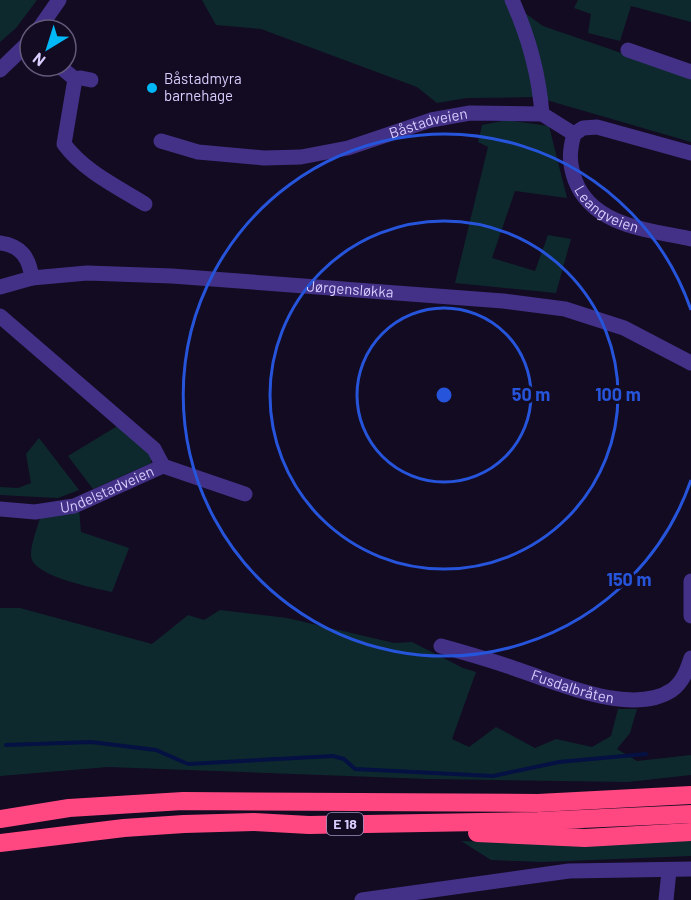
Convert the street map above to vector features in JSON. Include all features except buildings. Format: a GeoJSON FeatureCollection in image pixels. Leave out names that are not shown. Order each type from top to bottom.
{"type":"FeatureCollection","features":[{"type":"Feature","properties":{"kind":"highway","name":"E 18"},"geometry":{"type":"LineString","coordinates":[[0,819],[69,808],[183,801],[538,803],[691,795]]}},
{"type":"Feature","properties":{"kind":"highway","name":"E 18"},"geometry":{"type":"LineString","coordinates":[[309,825],[573,820],[691,814]]}},
{"type":"Feature","properties":{"kind":"highway","name":"E 18"},"geometry":{"type":"LineString","coordinates":[[0,843],[124,828],[254,822],[585,838],[691,832]]}},
{"type":"Feature","properties":{"kind":"street"},"geometry":{"type":"LineString","coordinates":[[46,18],[59,0]]}},
{"type":"Feature","properties":{"kind":"street"},"geometry":{"type":"LineString","coordinates":[[512,0],[519,15],[535,72],[542,114],[574,134],[583,128],[597,127],[691,153]]}},
{"type":"Feature","properties":{"kind":"street"},"geometry":{"type":"LineString","coordinates":[[628,51],[691,72]]}},
{"type":"Feature","properties":{"kind":"street"},"geometry":{"type":"LineString","coordinates":[[0,70],[18,53]]}},
{"type":"Feature","properties":{"kind":"street"},"geometry":{"type":"LineString","coordinates":[[91,80],[75,79],[64,144],[74,158],[82,164],[145,204]]}},
{"type":"Feature","properties":{"kind":"street","name":"Båstadveien"},"geometry":{"type":"LineString","coordinates":[[161,141],[198,152],[301,158],[348,148],[431,120],[470,112],[542,114]]}},
{"type":"Feature","properties":{"kind":"street","name":"Leangveien"},"geometry":{"type":"LineString","coordinates":[[574,134],[569,152],[570,166],[578,187],[588,203],[601,214],[618,222],[691,239]]}},
{"type":"Feature","properties":{"kind":"street"},"geometry":{"type":"LineString","coordinates":[[0,243],[18,249],[26,255],[32,278]]}},
{"type":"Feature","properties":{"kind":"street","name":"Jørgensløkka"},"geometry":{"type":"LineString","coordinates":[[0,287],[32,278],[87,273],[172,276],[493,300],[565,309],[624,328],[691,363]]}},
{"type":"Feature","properties":{"kind":"street"},"geometry":{"type":"LineString","coordinates":[[0,316],[154,449],[163,466]]}},
{"type":"Feature","properties":{"kind":"street","name":"Undelstadveien"},"geometry":{"type":"LineString","coordinates":[[0,509],[35,512],[74,506],[163,466],[245,494]]}},
{"type":"Feature","properties":{"kind":"street"},"geometry":{"type":"LineString","coordinates":[[691,581],[691,616]]}},
{"type":"Feature","properties":{"kind":"street","name":"Fusdalbråten"},"geometry":{"type":"LineString","coordinates":[[441,646],[516,668],[577,690],[601,697],[622,699],[639,699],[672,690],[682,680],[691,658]]}},
{"type":"Feature","properties":{"kind":"street"},"geometry":{"type":"LineString","coordinates":[[362,900],[400,897],[569,872],[691,869]]}},
{"type":"Feature","properties":{"kind":"street"},"geometry":{"type":"LineString","coordinates":[[666,900],[669,871]]}},
{"type":"Feature","properties":{"kind":"green space"},"geometry":{"type":"Polygon","coordinates":[[[0,0],[37,0],[24,18],[18,18],[16,28],[0,42],[0,0]]]}},
{"type":"Feature","properties":{"kind":"green space"},"geometry":{"type":"Polygon","coordinates":[[[202,0],[507,0],[543,26],[691,77],[691,142],[536,97],[467,98],[437,103],[417,87],[261,29],[216,25],[202,0]]]}},
{"type":"Feature","properties":{"kind":"green space"},"geometry":{"type":"Polygon","coordinates":[[[578,0],[691,0],[691,22],[631,6],[620,41],[588,33],[591,14],[574,8],[578,0]]]}},
{"type":"Feature","properties":{"kind":"green space"},"geometry":{"type":"Polygon","coordinates":[[[507,120],[549,126],[567,198],[515,191],[492,258],[535,271],[548,235],[571,239],[556,293],[455,283],[488,147],[478,142],[482,125],[507,120]]]}},
{"type":"Feature","properties":{"kind":"green space"},"geometry":{"type":"Polygon","coordinates":[[[119,425],[151,455],[151,463],[93,489],[68,456],[119,425]]]}},
{"type":"Feature","properties":{"kind":"green space"},"geometry":{"type":"Polygon","coordinates":[[[39,438],[79,490],[58,498],[0,495],[0,487],[18,488],[31,483],[26,454],[39,438]]]}},
{"type":"Feature","properties":{"kind":"green space"},"geometry":{"type":"Polygon","coordinates":[[[79,508],[81,532],[129,548],[112,592],[65,580],[41,569],[33,562],[31,550],[41,514],[79,508]]]}},
{"type":"Feature","properties":{"kind":"green space"},"geometry":{"type":"Polygon","coordinates":[[[0,608],[20,608],[152,644],[188,615],[204,620],[220,610],[287,618],[394,643],[412,642],[463,668],[476,672],[452,739],[469,747],[496,727],[535,748],[556,739],[592,747],[611,736],[618,709],[637,709],[630,733],[617,749],[637,761],[691,755],[691,775],[628,782],[428,779],[108,767],[0,776],[0,608]]]}},
{"type":"Feature","properties":{"kind":"green space"},"geometry":{"type":"Polygon","coordinates":[[[691,840],[691,856],[543,862],[491,860],[461,841],[550,844],[691,840]]]}},
{"type":"Feature","properties":{"kind":"waterway"},"geometry":{"type":"LineString","coordinates":[[6,745],[91,742],[156,750],[188,764],[333,756],[344,759],[355,769],[493,776],[559,762],[646,754]]}},
{"type":"Feature","properties":{"kind":"place","name":"Båstadmyra barnehage"},"geometry":{"type":"Point","coordinates":[152,88]}}]}
